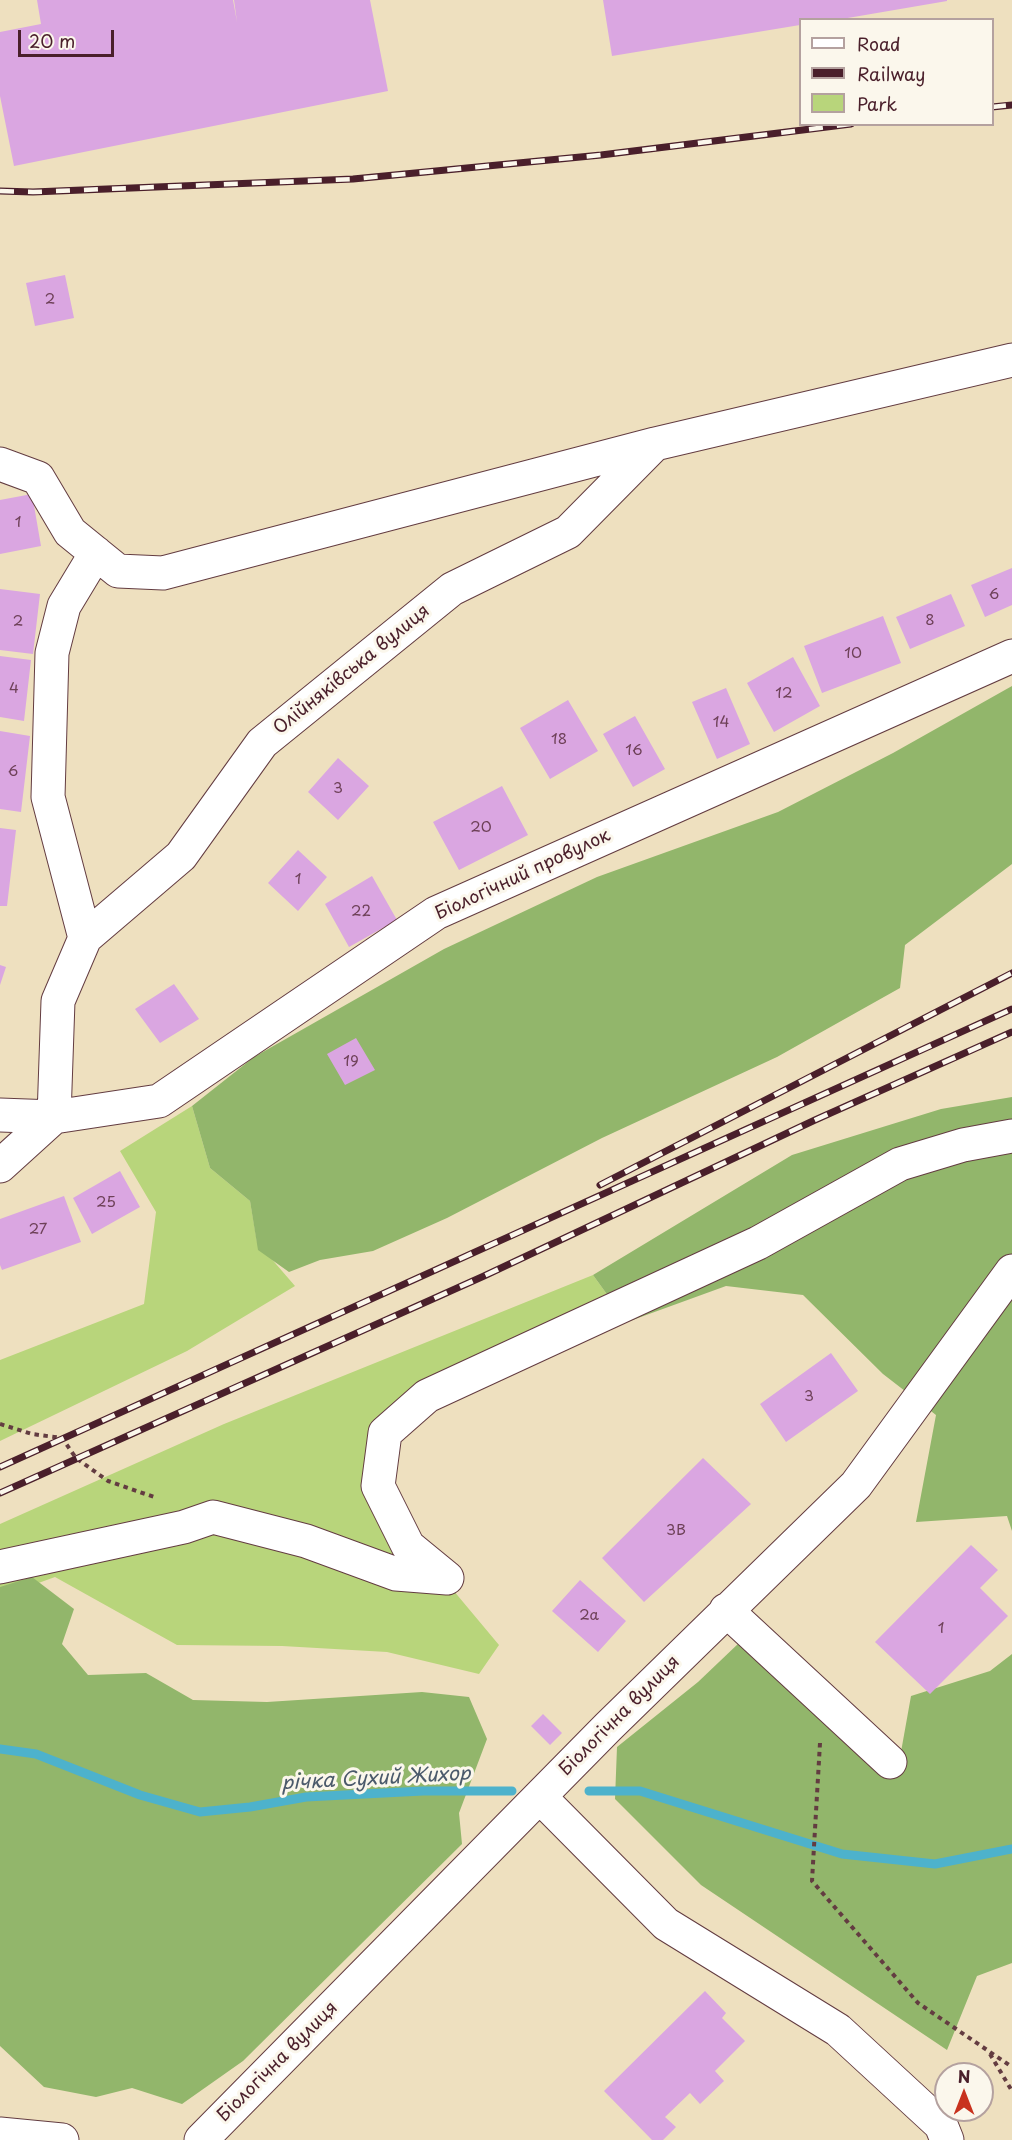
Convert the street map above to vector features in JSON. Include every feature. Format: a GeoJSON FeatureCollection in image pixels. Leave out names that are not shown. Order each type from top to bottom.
{"type":"FeatureCollection","features":[{"type":"Feature","properties":{"kind":"street"},"geometry":{"type":"LineString","coordinates":[[0,464],[38,478],[70,532],[118,571],[163,573],[655,444],[1012,360]]}},
{"type":"Feature","properties":{"kind":"street","name":"Олійняківська вулиця"},"geometry":{"type":"LineString","coordinates":[[54,1117],[58,1000],[85,938],[181,856],[262,742],[452,590],[568,532],[655,444]]}},
{"type":"Feature","properties":{"kind":"street"},"geometry":{"type":"LineString","coordinates":[[85,938],[48,797],[52,653],[64,606],[96,554]]}},
{"type":"Feature","properties":{"kind":"street","name":"Біологічний провулок"},"geometry":{"type":"LineString","coordinates":[[0,1115],[54,1117],[159,1101],[436,914],[1012,656]]}},
{"type":"Feature","properties":{"kind":"street"},"geometry":{"type":"LineString","coordinates":[[0,1166],[54,1117]]}},
{"type":"Feature","properties":{"kind":"street"},"geometry":{"type":"LineString","coordinates":[[0,1567],[184,1527],[213,1517],[306,1540],[396,1574],[447,1578],[408,1546],[378,1486],[385,1433],[426,1396],[758,1243],[900,1164],[963,1144],[1012,1136]]}},
{"type":"Feature","properties":{"kind":"street","name":"Біологічна вулиця"},"geometry":{"type":"LineString","coordinates":[[201,2140],[608,1727],[856,1485],[1012,1271]]}},
{"type":"Feature","properties":{"kind":"street"},"geometry":{"type":"LineString","coordinates":[[726,1610],[890,1762]]}},
{"type":"Feature","properties":{"kind":"street"},"geometry":{"type":"LineString","coordinates":[[540,1797],[666,1924],[838,2030],[941,2125],[947,2140]]}},
{"type":"Feature","properties":{"kind":"street"},"geometry":{"type":"LineString","coordinates":[[0,2134],[62,2140]]}},
{"type":"Feature","properties":{"kind":"path"},"geometry":{"type":"LineString","coordinates":[[0,1424],[32,1434],[62,1438],[76,1458],[108,1481],[161,1499]]}},
{"type":"Feature","properties":{"kind":"path"},"geometry":{"type":"LineString","coordinates":[[823,1700],[812,1881],[918,2003],[1012,2067]]}},
{"type":"Feature","properties":{"kind":"path"},"geometry":{"type":"LineString","coordinates":[[988,2051],[1012,2091]]}},
{"type":"Feature","properties":{"kind":"green space"},"geometry":{"type":"Polygon","coordinates":[[[1012,686],[1012,864],[905,945],[900,988],[777,1057],[602,1138],[447,1218],[373,1251],[320,1260],[289,1272],[258,1250],[250,1201],[210,1168],[192,1106],[254,1057],[444,949],[597,877],[778,812],[893,753],[1012,686]]]}},
{"type":"Feature","properties":{"kind":"green space"},"geometry":{"type":"Polygon","coordinates":[[[1012,1097],[1012,1531],[1007,1516],[916,1522],[936,1415],[883,1374],[803,1295],[726,1286],[627,1322],[593,1275],[792,1155],[941,1109],[1012,1097]]]}},
{"type":"Feature","properties":{"kind":"green space"},"geometry":{"type":"Polygon","coordinates":[[[192,1106],[210,1168],[250,1201],[257,1242],[295,1286],[187,1351],[0,1441],[0,1360],[144,1304],[156,1212],[120,1151],[192,1106]]]}},
{"type":"Feature","properties":{"kind":"green space"},"geometry":{"type":"Polygon","coordinates":[[[593,1275],[627,1322],[427,1396],[385,1433],[397,1523],[499,1645],[479,1674],[387,1652],[282,1646],[177,1645],[55,1577],[0,1597],[0,1524],[224,1424],[593,1275]]]}},
{"type":"Feature","properties":{"kind":"green space"},"geometry":{"type":"Polygon","coordinates":[[[32,1577],[74,1609],[62,1644],[88,1675],[146,1673],[193,1700],[267,1702],[422,1692],[469,1697],[487,1739],[459,1813],[462,1844],[243,2061],[182,2104],[132,2088],[96,2097],[44,2087],[0,2046],[0,1587],[32,1577]]]}},
{"type":"Feature","properties":{"kind":"green space"},"geometry":{"type":"Polygon","coordinates":[[[740,1642],[899,1763],[911,1696],[990,1671],[1012,1654],[1012,1963],[977,1976],[947,2050],[701,1885],[615,1799],[617,1747],[698,1682],[740,1642]]]}},
{"type":"Feature","properties":{"kind":"building"},"geometry":{"type":"Polygon","coordinates":[[[37,0],[233,0],[237,22],[234,0],[370,0],[388,91],[14,166],[0,96],[0,32],[41,24],[37,0]]]}},
{"type":"Feature","properties":{"kind":"building"},"geometry":{"type":"Polygon","coordinates":[[[603,0],[947,0],[848,18],[799,18],[799,25],[612,56],[603,0]]]}},
{"type":"Feature","properties":{"kind":"building"},"geometry":{"type":"Polygon","coordinates":[[[65,275],[74,318],[35,326],[26,283],[65,275]]]}},
{"type":"Feature","properties":{"kind":"building"},"geometry":{"type":"Polygon","coordinates":[[[32,494],[41,546],[0,554],[0,500],[32,494]]]}},
{"type":"Feature","properties":{"kind":"building"},"geometry":{"type":"Polygon","coordinates":[[[1012,568],[1012,605],[985,617],[971,585],[1012,568]]]}},
{"type":"Feature","properties":{"kind":"building"},"geometry":{"type":"Polygon","coordinates":[[[0,589],[40,594],[33,654],[0,650],[0,589]]]}},
{"type":"Feature","properties":{"kind":"building"},"geometry":{"type":"Polygon","coordinates":[[[951,594],[965,626],[910,649],[896,617],[951,594]]]}},
{"type":"Feature","properties":{"kind":"building"},"geometry":{"type":"Polygon","coordinates":[[[883,616],[901,663],[822,693],[804,646],[883,616]]]}},
{"type":"Feature","properties":{"kind":"building"},"geometry":{"type":"Polygon","coordinates":[[[0,656],[31,660],[24,721],[0,717],[0,656]]]}},
{"type":"Feature","properties":{"kind":"building"},"geometry":{"type":"Polygon","coordinates":[[[793,657],[820,706],[774,732],[747,683],[793,657]]]}},
{"type":"Feature","properties":{"kind":"building"},"geometry":{"type":"Polygon","coordinates":[[[726,688],[750,744],[717,759],[692,702],[726,688]]]}},
{"type":"Feature","properties":{"kind":"building"},"geometry":{"type":"Polygon","coordinates":[[[568,700],[598,751],[550,779],[520,728],[568,700]]]}},
{"type":"Feature","properties":{"kind":"building"},"geometry":{"type":"Polygon","coordinates":[[[635,716],[665,769],[633,787],[603,734],[635,716]]]}},
{"type":"Feature","properties":{"kind":"building"},"geometry":{"type":"Polygon","coordinates":[[[0,731],[30,736],[21,812],[0,809],[0,731]]]}},
{"type":"Feature","properties":{"kind":"building"},"geometry":{"type":"Polygon","coordinates":[[[338,758],[369,786],[338,820],[308,792],[338,758]]]}},
{"type":"Feature","properties":{"kind":"building"},"geometry":{"type":"Polygon","coordinates":[[[502,786],[528,835],[459,870],[433,822],[502,786]]]}},
{"type":"Feature","properties":{"kind":"building"},"geometry":{"type":"Polygon","coordinates":[[[0,828],[16,830],[7,906],[0,906],[0,828]]]}},
{"type":"Feature","properties":{"kind":"building"},"geometry":{"type":"Polygon","coordinates":[[[298,850],[327,877],[298,911],[268,883],[298,850]]]}},
{"type":"Feature","properties":{"kind":"building"},"geometry":{"type":"Polygon","coordinates":[[[372,876],[397,920],[349,947],[325,904],[372,876]]]}},
{"type":"Feature","properties":{"kind":"building"},"geometry":{"type":"Polygon","coordinates":[[[0,965],[6,967],[0,985],[0,965]]]}},
{"type":"Feature","properties":{"kind":"building"},"geometry":{"type":"Polygon","coordinates":[[[174,984],[199,1019],[160,1043],[135,1009],[174,984]]]}},
{"type":"Feature","properties":{"kind":"building"},"geometry":{"type":"Polygon","coordinates":[[[356,1038],[375,1070],[345,1085],[327,1054],[356,1038]]]}},
{"type":"Feature","properties":{"kind":"building"},"geometry":{"type":"Polygon","coordinates":[[[120,1171],[140,1207],[92,1234],[73,1198],[120,1171]]]}},
{"type":"Feature","properties":{"kind":"building"},"geometry":{"type":"Polygon","coordinates":[[[64,1196],[81,1242],[2,1270],[0,1265],[0,1219],[64,1196]]]}},
{"type":"Feature","properties":{"kind":"building"},"geometry":{"type":"Polygon","coordinates":[[[831,1353],[858,1391],[786,1442],[760,1404],[831,1353]]]}},
{"type":"Feature","properties":{"kind":"building"},"geometry":{"type":"Polygon","coordinates":[[[703,1458],[751,1504],[644,1602],[602,1558],[703,1458]]]}},
{"type":"Feature","properties":{"kind":"building"},"geometry":{"type":"Polygon","coordinates":[[[971,1545],[998,1570],[980,1588],[1008,1616],[930,1694],[875,1642],[971,1545]]]}},
{"type":"Feature","properties":{"kind":"building"},"geometry":{"type":"Polygon","coordinates":[[[580,1580],[626,1621],[598,1652],[552,1611],[580,1580]]]}},
{"type":"Feature","properties":{"kind":"building"},"geometry":{"type":"Polygon","coordinates":[[[543,1714],[562,1733],[550,1745],[531,1726],[543,1714]]]}},
{"type":"Feature","properties":{"kind":"building"},"geometry":{"type":"Polygon","coordinates":[[[705,1991],[726,2013],[722,2018],[745,2041],[715,2071],[724,2081],[700,2104],[690,2093],[665,2117],[676,2127],[663,2140],[652,2140],[604,2091],[705,1991]]]}},
{"type":"Feature","properties":{"kind":"waterway","name":"річка Сухий Жихор"},"geometry":{"type":"LineString","coordinates":[[0,1749],[36,1754],[140,1795],[200,1812],[250,1807],[306,1797],[423,1791],[512,1791]]}},
{"type":"Feature","properties":{"kind":"waterway","name":"річка Сухий Жихор"},"geometry":{"type":"LineString","coordinates":[[589,1791],[640,1791],[842,1854],[935,1864],[1012,1849]]}},
{"type":"Feature","properties":{"kind":"railway"},"geometry":{"type":"LineString","coordinates":[[994,107],[1012,105]]}},
{"type":"Feature","properties":{"kind":"railway"},"geometry":{"type":"LineString","coordinates":[[0,191],[33,192],[353,179],[601,155],[835,126]]}},
{"type":"Feature","properties":{"kind":"railway"},"geometry":{"type":"LineString","coordinates":[[600,1185],[1012,973]]}},
{"type":"Feature","properties":{"kind":"railway"},"geometry":{"type":"LineString","coordinates":[[0,1467],[1012,1009]]}},
{"type":"Feature","properties":{"kind":"railway"},"geometry":{"type":"LineString","coordinates":[[0,1493],[484,1276],[815,1120],[1012,1032]]}}]}
